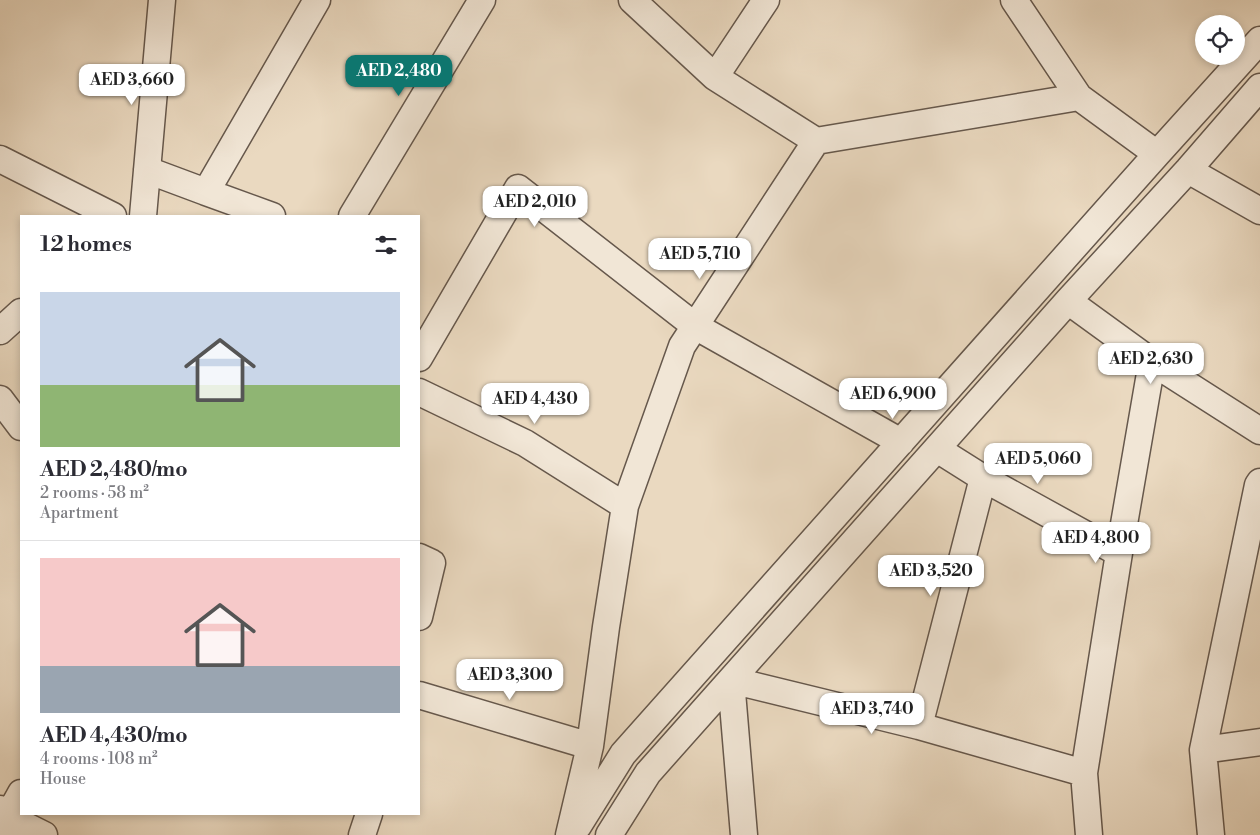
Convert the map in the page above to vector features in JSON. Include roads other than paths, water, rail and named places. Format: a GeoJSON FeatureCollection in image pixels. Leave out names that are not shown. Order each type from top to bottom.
{"type":"FeatureCollection","features":[{"type":"Feature","properties":{"kind":"street"},"geometry":{"type":"LineString","coordinates":[[139,212],[147,170],[162,0]]}},
{"type":"Feature","properties":{"kind":"street"},"geometry":{"type":"LineString","coordinates":[[206,192],[317,0]]}},
{"type":"Feature","properties":{"kind":"street"},"geometry":{"type":"LineString","coordinates":[[353,215],[482,0]]}},
{"type":"Feature","properties":{"kind":"street"},"geometry":{"type":"LineString","coordinates":[[632,0],[715,77],[816,141],[1079,97]]}},
{"type":"Feature","properties":{"kind":"street"},"geometry":{"type":"LineString","coordinates":[[715,77],[766,0]]}},
{"type":"Feature","properties":{"kind":"street"},"geometry":{"type":"LineString","coordinates":[[1014,0],[1079,97],[1157,154]]}},
{"type":"Feature","properties":{"kind":"street"},"geometry":{"type":"LineString","coordinates":[[570,835],[623,754],[1260,40]]}},
{"type":"Feature","properties":{"kind":"street"},"geometry":{"type":"LineString","coordinates":[[609,835],[648,773],[1068,301],[1188,170],[1260,87]]}},
{"type":"Feature","properties":{"kind":"street"},"geometry":{"type":"LineString","coordinates":[[570,835],[590,746],[625,506],[682,346],[816,141]]}},
{"type":"Feature","properties":{"kind":"street"},"geometry":{"type":"LineString","coordinates":[[0,159],[111,215]]}},
{"type":"Feature","properties":{"kind":"street"},"geometry":{"type":"LineString","coordinates":[[147,170],[269,215]]}},
{"type":"Feature","properties":{"kind":"street"},"geometry":{"type":"LineString","coordinates":[[1188,170],[1260,211]]}},
{"type":"Feature","properties":{"kind":"street"},"geometry":{"type":"LineString","coordinates":[[420,356],[518,188],[695,326],[901,442]]}},
{"type":"Feature","properties":{"kind":"street"},"geometry":{"type":"LineString","coordinates":[[1068,301],[1152,362],[1260,431]]}},
{"type":"Feature","properties":{"kind":"street"},"geometry":{"type":"LineString","coordinates":[[0,331],[20,313]]}},
{"type":"Feature","properties":{"kind":"street"},"geometry":{"type":"LineString","coordinates":[[1089,835],[1084,773],[1152,362]]}},
{"type":"Feature","properties":{"kind":"street"},"geometry":{"type":"LineString","coordinates":[[420,392],[525,443],[625,506]]}},
{"type":"Feature","properties":{"kind":"street"},"geometry":{"type":"LineString","coordinates":[[0,399],[20,426]]}},
{"type":"Feature","properties":{"kind":"street"},"geometry":{"type":"LineString","coordinates":[[937,449],[983,478],[1119,553]]}},
{"type":"Feature","properties":{"kind":"street"},"geometry":{"type":"LineString","coordinates":[[919,726],[983,478]]}},
{"type":"Feature","properties":{"kind":"street"},"geometry":{"type":"LineString","coordinates":[[1211,835],[1203,750],[1260,482]]}},
{"type":"Feature","properties":{"kind":"street"},"geometry":{"type":"LineString","coordinates":[[420,557],[432,563],[420,613]]}},
{"type":"Feature","properties":{"kind":"street"},"geometry":{"type":"LineString","coordinates":[[731,680],[919,726],[1084,773]]}},
{"type":"Feature","properties":{"kind":"street"},"geometry":{"type":"LineString","coordinates":[[731,680],[744,835]]}},
{"type":"Feature","properties":{"kind":"street"},"geometry":{"type":"LineString","coordinates":[[420,695],[590,746]]}},
{"type":"Feature","properties":{"kind":"street"},"geometry":{"type":"LineString","coordinates":[[1203,750],[1260,742]]}},
{"type":"Feature","properties":{"kind":"street"},"geometry":{"type":"LineString","coordinates":[[20,794],[3,819],[44,835]]}},
{"type":"Feature","properties":{"kind":"street"},"geometry":{"type":"LineString","coordinates":[[362,835],[369,815]]}}]}
